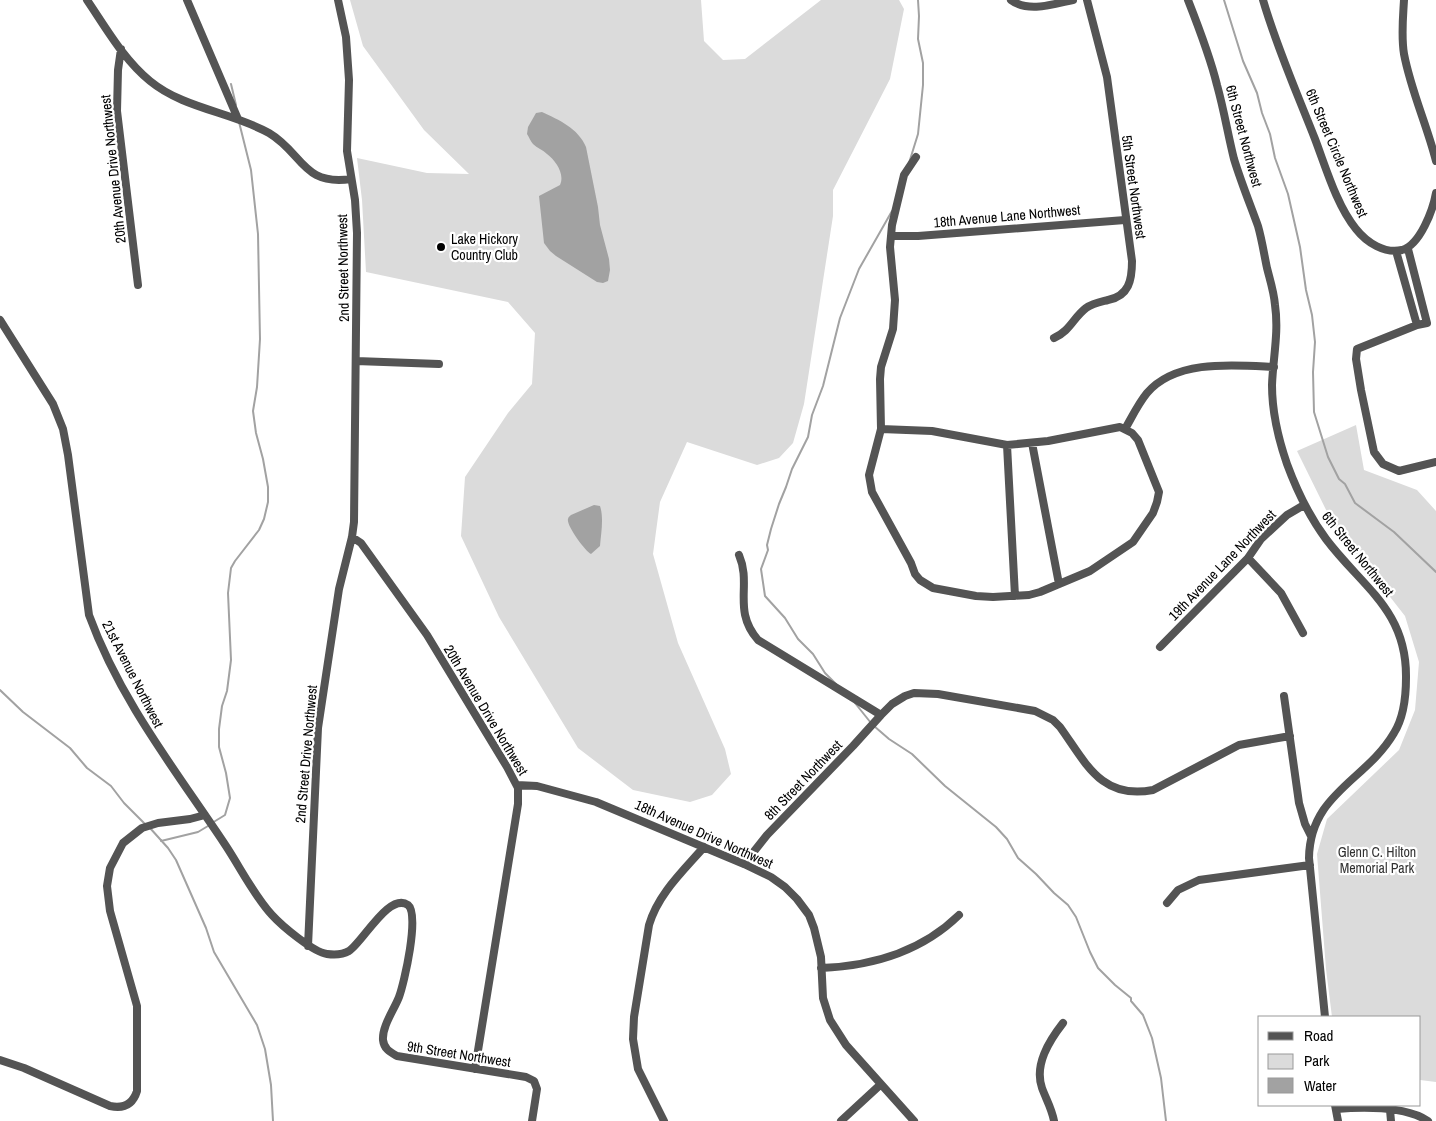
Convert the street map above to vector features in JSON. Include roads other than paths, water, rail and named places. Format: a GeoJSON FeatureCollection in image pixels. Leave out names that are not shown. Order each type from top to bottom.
{"type":"FeatureCollection","features":[{"type":"Feature","properties":{"kind":"street"},"geometry":{"type":"LineString","coordinates":[[87,0],[121,49],[142,74],[160,88],[189,102],[259,128],[278,139],[304,166],[318,176],[332,180],[351,178]]}},
{"type":"Feature","properties":{"kind":"street"},"geometry":{"type":"LineString","coordinates":[[187,0],[238,119]]}},
{"type":"Feature","properties":{"kind":"street","name":"2nd Street Northwest"},"geometry":{"type":"LineString","coordinates":[[338,0],[346,37],[348,80],[347,151],[357,233],[354,522],[352,537]]}},
{"type":"Feature","properties":{"kind":"street"},"geometry":{"type":"LineString","coordinates":[[1011,0],[1026,6],[1044,6],[1073,0]]}},
{"type":"Feature","properties":{"kind":"street","name":"5th Street Northwest"},"geometry":{"type":"LineString","coordinates":[[1054,338],[1066,332],[1084,309],[1121,295],[1130,284],[1132,276],[1132,261],[1106,77],[1087,0]]}},
{"type":"Feature","properties":{"kind":"street","name":"6th Street Northwest"},"geometry":{"type":"LineString","coordinates":[[1188,0],[1213,68],[1234,159],[1263,246],[1275,304],[1276,341],[1272,399],[1275,424],[1287,465],[1304,505],[1327,540],[1386,608],[1393,619],[1402,641],[1404,652],[1406,675],[1404,708],[1395,732],[1377,755],[1326,806],[1316,822],[1309,847],[1325,1016]]}},
{"type":"Feature","properties":{"kind":"street","name":"6th Street Circle Northwest"},"geometry":{"type":"LineString","coordinates":[[1263,0],[1280,50],[1347,215],[1356,229],[1372,244],[1388,251],[1396,251]]}},
{"type":"Feature","properties":{"kind":"street"},"geometry":{"type":"LineString","coordinates":[[1404,0],[1402,30],[1404,54],[1436,161]]}},
{"type":"Feature","properties":{"kind":"street","name":"20th Avenue Drive Northwest"},"geometry":{"type":"LineString","coordinates":[[121,49],[118,70],[117,111],[138,285]]}},
{"type":"Feature","properties":{"kind":"street"},"geometry":{"type":"LineString","coordinates":[[1428,131],[1436,133]]}},
{"type":"Feature","properties":{"kind":"street"},"geometry":{"type":"LineString","coordinates":[[881,429],[932,431],[1007,445],[1032,443],[1114,428],[1125,429],[1138,440],[1159,492],[1158,502],[1153,513],[1133,542],[1090,571],[1040,592],[1015,596],[976,596],[933,588],[920,580],[869,484],[870,466],[881,429],[880,379],[893,329],[894,311],[890,247],[892,225],[904,175],[916,157]]}},
{"type":"Feature","properties":{"kind":"street"},"geometry":{"type":"LineString","coordinates":[[1417,325],[1396,251],[1408,248],[1421,233],[1436,193]]}},
{"type":"Feature","properties":{"kind":"street","name":"18th Avenue Lane Northwest"},"geometry":{"type":"LineString","coordinates":[[892,236],[918,236],[1125,220]]}},
{"type":"Feature","properties":{"kind":"street"},"geometry":{"type":"LineString","coordinates":[[1408,248],[1427,319],[1426,323],[1357,349],[1356,359],[1360,390],[1374,452],[1383,464],[1399,470],[1436,462]]}},
{"type":"Feature","properties":{"kind":"street","name":"21st Avenue Northwest"},"geometry":{"type":"LineString","coordinates":[[0,320],[53,404],[63,430],[87,601],[96,634],[126,695],[145,728],[272,915],[308,946]]}},
{"type":"Feature","properties":{"kind":"street"},"geometry":{"type":"LineString","coordinates":[[356,361],[439,364]]}},
{"type":"Feature","properties":{"kind":"street"},"geometry":{"type":"LineString","coordinates":[[1125,429],[1139,403],[1148,392],[1166,377],[1220,365],[1274,367]]}},
{"type":"Feature","properties":{"kind":"street"},"geometry":{"type":"LineString","coordinates":[[1032,443],[1059,584]]}},
{"type":"Feature","properties":{"kind":"street"},"geometry":{"type":"LineString","coordinates":[[1007,445],[1015,596]]}},
{"type":"Feature","properties":{"kind":"street","name":"19th Avenue Lane Northwest"},"geometry":{"type":"LineString","coordinates":[[1160,647],[1248,558],[1261,539],[1279,522],[1304,505]]}},
{"type":"Feature","properties":{"kind":"street","name":"20th Avenue Drive Northwest"},"geometry":{"type":"LineString","coordinates":[[352,537],[361,543],[427,635],[517,785],[518,804],[475,1069]]}},
{"type":"Feature","properties":{"kind":"street","name":"2nd Street Drive Northwest"},"geometry":{"type":"LineString","coordinates":[[308,946],[318,728],[339,589],[352,537]]}},
{"type":"Feature","properties":{"kind":"street"},"geometry":{"type":"LineString","coordinates":[[739,555],[744,573],[743,607],[749,628],[758,640],[880,715]]}},
{"type":"Feature","properties":{"kind":"street"},"geometry":{"type":"LineString","coordinates":[[1248,558],[1280,593],[1303,633]]}},
{"type":"Feature","properties":{"kind":"street","name":"8th Street Northwest"},"geometry":{"type":"LineString","coordinates":[[744,864],[767,835],[853,746],[880,715],[898,699],[914,693],[938,694],[1035,711],[1053,720],[1098,778],[1109,786],[1128,792],[1153,790],[1239,745],[1290,736]]}},
{"type":"Feature","properties":{"kind":"street"},"geometry":{"type":"LineString","coordinates":[[1284,696],[1299,803],[1305,824],[1312,836]]}},
{"type":"Feature","properties":{"kind":"street","name":"18th Avenue Drive Northwest"},"geometry":{"type":"LineString","coordinates":[[517,785],[537,786],[596,802],[744,864],[779,882],[797,900],[808,915],[814,928],[819,944],[823,998],[830,1020],[846,1045],[914,1121]]}},
{"type":"Feature","properties":{"kind":"street"},"geometry":{"type":"LineString","coordinates":[[0,1060],[24,1068],[110,1106],[124,1107],[130,1103],[137,1091],[137,1006],[110,911],[107,886],[110,868],[123,843],[142,828],[158,822],[190,819],[205,815]]}},
{"type":"Feature","properties":{"kind":"street"},"geometry":{"type":"LineString","coordinates":[[664,1121],[638,1069],[633,1039],[634,1017],[651,917],[665,892],[704,847]]}},
{"type":"Feature","properties":{"kind":"street"},"geometry":{"type":"LineString","coordinates":[[1167,903],[1178,890],[1199,880],[1310,865]]}},
{"type":"Feature","properties":{"kind":"street","name":"9th Street Northwest"},"geometry":{"type":"LineString","coordinates":[[308,946],[324,954],[344,953],[358,943],[383,912],[391,906],[401,903],[407,905],[411,909],[412,917],[408,957],[403,986],[384,1033],[385,1046],[397,1056],[526,1077],[534,1081],[537,1089],[532,1121]]}},
{"type":"Feature","properties":{"kind":"street"},"geometry":{"type":"LineString","coordinates":[[821,968],[865,964],[902,953],[937,934],[959,915]]}},
{"type":"Feature","properties":{"kind":"street"},"geometry":{"type":"LineString","coordinates":[[1054,1121],[1053,1113],[1041,1086],[1040,1067],[1053,1036],[1063,1023]]}},
{"type":"Feature","properties":{"kind":"street"},"geometry":{"type":"LineString","coordinates":[[841,1121],[880,1085]]}},
{"type":"Feature","properties":{"kind":"street"},"geometry":{"type":"LineString","coordinates":[[1338,1121],[1336,1107],[1376,1107],[1418,1116],[1428,1121]]}},
{"type":"Feature","properties":{"kind":"street"},"geometry":{"type":"LineString","coordinates":[[1390,1110],[1391,1121]]}},
{"type":"Feature","properties":{"kind":"water"},"geometry":{"type":"Polygon","coordinates":[[[542,112],[573,130],[583,140],[586,147],[600,225],[609,259],[608,281],[603,283],[597,282],[556,256],[544,243],[539,196],[560,185],[561,177],[559,168],[554,160],[533,144],[527,134],[528,127],[536,113],[542,112]]]}},
{"type":"Feature","properties":{"kind":"water"},"geometry":{"type":"Polygon","coordinates":[[[594,505],[600,506],[602,526],[600,546],[591,554],[576,538],[568,519],[571,515],[594,505]]]}},
{"type":"Feature","properties":{"kind":"waterway"},"geometry":{"type":"LineString","coordinates":[[909,163],[918,134],[923,85],[923,63],[918,39],[918,0]]}},
{"type":"Feature","properties":{"kind":"waterway"},"geometry":{"type":"LineString","coordinates":[[1224,0],[1243,61],[1257,93],[1270,134],[1275,158],[1288,194],[1312,315],[1315,342],[1313,372],[1314,412],[1328,457],[1339,479],[1345,484],[1355,503],[1394,532],[1436,572]]}},
{"type":"Feature","properties":{"kind":"waterway"},"geometry":{"type":"LineString","coordinates":[[231,84],[236,105]]}},
{"type":"Feature","properties":{"kind":"waterway"},"geometry":{"type":"LineString","coordinates":[[212,823],[225,815],[230,798],[219,747],[219,729],[231,660],[228,593],[231,568],[259,530],[268,502],[268,487],[253,411],[257,387],[260,339],[258,234],[251,170],[239,122]]}},
{"type":"Feature","properties":{"kind":"waterway"},"geometry":{"type":"LineString","coordinates":[[836,684],[825,673],[813,654],[798,639],[785,618],[765,596],[761,569],[768,550],[767,545],[779,504],[792,469],[808,437],[812,415],[823,386],[840,318],[859,269],[892,211]]}},
{"type":"Feature","properties":{"kind":"waterway"},"geometry":{"type":"LineString","coordinates":[[0,690],[23,712],[70,748],[87,768],[111,786],[124,803],[146,825]]}},
{"type":"Feature","properties":{"kind":"waterway"},"geometry":{"type":"LineString","coordinates":[[855,703],[871,723]]}},
{"type":"Feature","properties":{"kind":"waterway"},"geometry":{"type":"LineString","coordinates":[[874,726],[889,739],[912,754],[945,786],[996,827],[1007,839],[1018,858],[1068,905],[1076,917],[1098,968],[1131,998],[1131,1001],[1143,1015],[1152,1038],[1161,1078],[1166,1121]]}},
{"type":"Feature","properties":{"kind":"waterway"},"geometry":{"type":"LineString","coordinates":[[161,841],[198,832],[208,826]]}},
{"type":"Feature","properties":{"kind":"waterway"},"geometry":{"type":"LineString","coordinates":[[150,828],[176,860],[206,928],[214,952],[257,1025],[265,1049],[271,1085],[273,1121]]}},
{"type":"Feature","properties":{"kind":"place","name":"Lake Hickory Country Club"},"geometry":{"type":"Point","coordinates":[441,247]}},
{"type":"Feature","properties":{"kind":"park label","name":"Glenn C. Hilton Memorial Park"},"geometry":{"type":"Point","coordinates":[1377,860]}}]}
